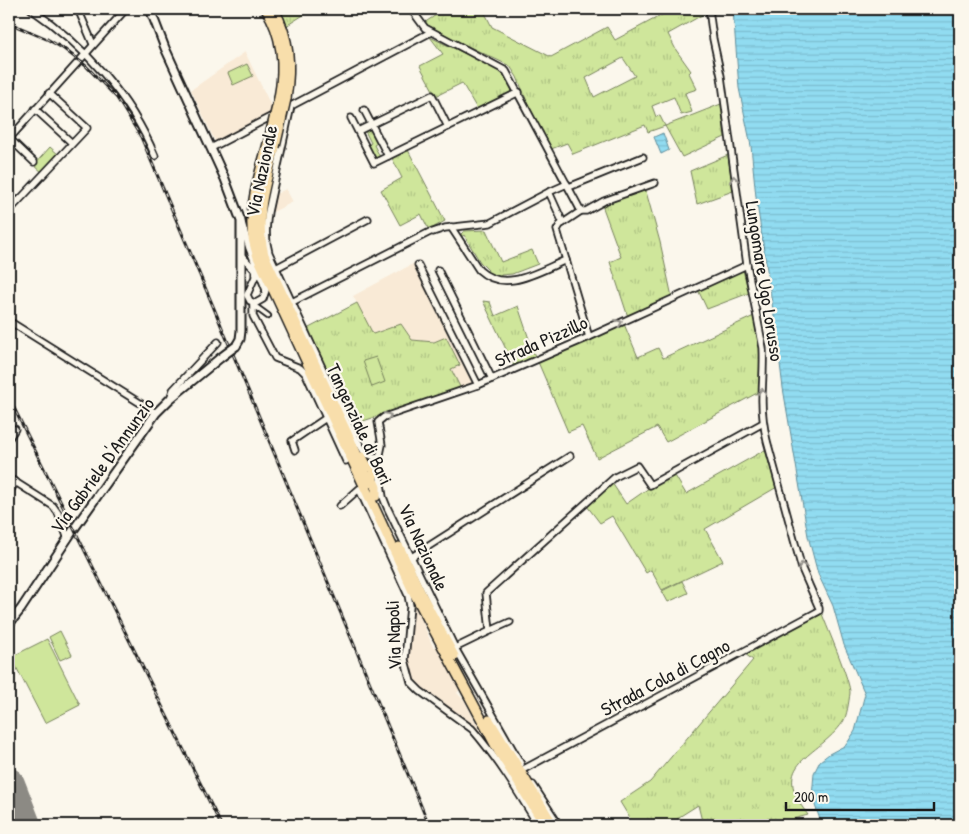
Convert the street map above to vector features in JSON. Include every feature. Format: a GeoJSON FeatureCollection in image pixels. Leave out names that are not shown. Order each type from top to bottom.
{"type":"FeatureCollection","features":[{"type":"Feature","properties":{"kind":"highway","name":"Tangenziale di Bari"},"geometry":{"type":"LineString","coordinates":[[266,9],[274,23],[281,48],[285,101]]}},
{"type":"Feature","properties":{"kind":"highway","name":"Tangenziale di Bari"},"geometry":{"type":"LineString","coordinates":[[274,9],[284,30],[290,73],[285,101],[255,196],[252,218],[253,237],[258,257],[417,600],[498,750],[545,825]]}},
{"type":"Feature","properties":{"kind":"highway","name":"Tangenziale di Bari"},"geometry":{"type":"LineString","coordinates":[[272,143],[259,220],[259,237],[264,255],[421,594],[511,759],[553,825]]}},
{"type":"Feature","properties":{"kind":"highway"},"geometry":{"type":"LineString","coordinates":[[344,427],[355,442],[367,466],[379,464]]}},
{"type":"Feature","properties":{"kind":"highway"},"geometry":{"type":"LineString","coordinates":[[376,496],[376,487],[372,478],[379,464]]}},
{"type":"Feature","properties":{"kind":"street"},"geometry":{"type":"LineString","coordinates":[[31,9],[62,32],[107,77],[140,122],[155,156]]}},
{"type":"Feature","properties":{"kind":"street"},"geometry":{"type":"LineString","coordinates":[[78,9],[93,44]]}},
{"type":"Feature","properties":{"kind":"street"},"geometry":{"type":"LineString","coordinates":[[34,162],[9,138],[126,9]]}},
{"type":"Feature","properties":{"kind":"street","name":"Via Nazionale"},"geometry":{"type":"LineString","coordinates":[[150,9],[165,48],[234,200],[241,221],[245,247],[240,277],[241,331],[240,339],[236,346]]}},
{"type":"Feature","properties":{"kind":"street"},"geometry":{"type":"LineString","coordinates":[[411,9],[421,25],[431,32],[500,67],[510,76],[581,211]]}},
{"type":"Feature","properties":{"kind":"street","name":"Lungomare Ugo Lorusso"},"geometry":{"type":"LineString","coordinates":[[709,9],[721,76],[746,265],[763,348],[763,422],[802,569],[819,611]]}},
{"type":"Feature","properties":{"kind":"street"},"geometry":{"type":"LineString","coordinates":[[211,148],[285,101],[431,32]]}},
{"type":"Feature","properties":{"kind":"street"},"geometry":{"type":"LineString","coordinates":[[351,118],[374,163],[519,92]]}},
{"type":"Feature","properties":{"kind":"street"},"geometry":{"type":"LineString","coordinates":[[9,211],[87,128],[49,93]]}},
{"type":"Feature","properties":{"kind":"street"},"geometry":{"type":"LineString","coordinates":[[358,131],[432,95],[448,127]]}},
{"type":"Feature","properties":{"kind":"street","name":"Via Nazionale"},"geometry":{"type":"LineString","coordinates":[[285,101],[266,229],[266,241],[276,268],[350,428],[365,453],[379,464],[385,502],[410,558],[455,648],[524,770],[559,825]]}},
{"type":"Feature","properties":{"kind":"street"},"geometry":{"type":"LineString","coordinates":[[35,109],[72,143]]}},
{"type":"Feature","properties":{"kind":"street"},"geometry":{"type":"LineString","coordinates":[[364,110],[388,156]]}},
{"type":"Feature","properties":{"kind":"street"},"geometry":{"type":"LineString","coordinates":[[292,302],[432,232],[452,227],[490,223],[550,192],[643,157]]}},
{"type":"Feature","properties":{"kind":"street"},"geometry":{"type":"LineString","coordinates":[[588,337],[557,230],[563,223],[581,211],[586,211],[604,201],[655,183]]}},
{"type":"Feature","properties":{"kind":"street"},"geometry":{"type":"LineString","coordinates":[[550,192],[563,223]]}},
{"type":"Feature","properties":{"kind":"street"},"geometry":{"type":"LineString","coordinates":[[9,194],[17,202]]}},
{"type":"Feature","properties":{"kind":"street"},"geometry":{"type":"LineString","coordinates":[[276,268],[368,220]]}},
{"type":"Feature","properties":{"kind":"street"},"geometry":{"type":"LineString","coordinates":[[452,227],[479,270],[484,275],[498,281],[505,282],[518,279],[566,260]]}},
{"type":"Feature","properties":{"kind":"street"},"geometry":{"type":"LineString","coordinates":[[245,247],[266,290],[266,295],[260,302],[253,304]]}},
{"type":"Feature","properties":{"kind":"street"},"geometry":{"type":"LineString","coordinates":[[243,258],[256,273],[248,298],[268,316]]}},
{"type":"Feature","properties":{"kind":"street"},"geometry":{"type":"LineString","coordinates":[[240,277],[244,268],[243,258]]}},
{"type":"Feature","properties":{"kind":"street"},"geometry":{"type":"LineString","coordinates":[[418,265],[478,385]]}},
{"type":"Feature","properties":{"kind":"street","name":"Strada Pizzillo"},"geometry":{"type":"LineString","coordinates":[[379,464],[382,445],[378,422],[384,417],[478,385],[746,265]]}},
{"type":"Feature","properties":{"kind":"street"},"geometry":{"type":"LineString","coordinates":[[244,268],[251,266]]}},
{"type":"Feature","properties":{"kind":"street"},"geometry":{"type":"LineString","coordinates":[[438,270],[492,379]]}},
{"type":"Feature","properties":{"kind":"street"},"geometry":{"type":"LineString","coordinates":[[253,304],[253,316],[274,358],[300,368],[306,374],[346,461]]}},
{"type":"Feature","properties":{"kind":"street"},"geometry":{"type":"LineString","coordinates":[[9,321],[156,413]]}},
{"type":"Feature","properties":{"kind":"street"},"geometry":{"type":"LineString","coordinates":[[170,399],[173,390],[218,342]]}},
{"type":"Feature","properties":{"kind":"street","name":"Via Gabriele D'Annunzio"},"geometry":{"type":"LineString","coordinates":[[25,603],[156,413],[170,399],[236,346]]}},
{"type":"Feature","properties":{"kind":"street"},"geometry":{"type":"LineString","coordinates":[[296,450],[292,441],[326,418]]}},
{"type":"Feature","properties":{"kind":"street"},"geometry":{"type":"LineString","coordinates":[[490,631],[486,593],[615,477],[637,466],[650,485],[763,422]]}},
{"type":"Feature","properties":{"kind":"street"},"geometry":{"type":"LineString","coordinates":[[9,438],[15,429]]}},
{"type":"Feature","properties":{"kind":"street"},"geometry":{"type":"LineString","coordinates":[[410,558],[570,456]]}},
{"type":"Feature","properties":{"kind":"street"},"geometry":{"type":"LineString","coordinates":[[9,478],[53,506],[58,513],[68,539]]}},
{"type":"Feature","properties":{"kind":"street"},"geometry":{"type":"LineString","coordinates":[[9,492],[16,482]]}},
{"type":"Feature","properties":{"kind":"street","name":"Via Napoli"},"geometry":{"type":"LineString","coordinates":[[340,506],[359,489],[408,595],[410,606],[405,660],[411,682],[479,737],[500,765],[538,825]]}},
{"type":"Feature","properties":{"kind":"street"},"geometry":{"type":"LineString","coordinates":[[9,616],[25,603]]}},
{"type":"Feature","properties":{"kind":"street"},"geometry":{"type":"LineString","coordinates":[[9,624],[25,603]]}},
{"type":"Feature","properties":{"kind":"street","name":"Strada Cola di Cagno"},"geometry":{"type":"LineString","coordinates":[[524,770],[819,611]]}},
{"type":"Feature","properties":{"kind":"street"},"geometry":{"type":"LineString","coordinates":[[455,648],[510,622]]}},
{"type":"Feature","properties":{"kind":"shaded area"},"geometry":{"type":"Polygon","coordinates":[[[245,52],[274,112],[216,143],[191,90],[245,52]]]}},
{"type":"Feature","properties":{"kind":"shaded area"},"geometry":{"type":"Polygon","coordinates":[[[286,189],[293,202],[273,212],[271,210],[274,195],[286,189]]]}},
{"type":"Feature","properties":{"kind":"shaded area"},"geometry":{"type":"Polygon","coordinates":[[[420,260],[479,377],[472,380],[473,384],[461,389],[451,369],[460,365],[434,342],[412,340],[401,324],[373,334],[353,296],[420,260]]]}},
{"type":"Feature","properties":{"kind":"shaded area"},"geometry":{"type":"Polygon","coordinates":[[[412,597],[433,647],[438,647],[460,689],[457,693],[464,700],[485,739],[495,750],[502,762],[479,734],[420,688],[414,681],[408,659],[412,597]]]}},
{"type":"Feature","properties":{"kind":"green space"},"geometry":{"type":"Polygon","coordinates":[[[278,9],[313,9],[286,26],[278,9]]]}},
{"type":"Feature","properties":{"kind":"green space"},"geometry":{"type":"Polygon","coordinates":[[[445,9],[483,9],[492,27],[551,57],[607,27],[615,40],[673,9],[703,9],[704,14],[668,34],[676,50],[691,71],[689,73],[697,89],[685,93],[692,112],[681,115],[674,97],[652,106],[656,117],[660,116],[665,126],[648,132],[645,125],[573,154],[567,143],[551,149],[510,66],[424,23],[445,9]],[[623,58],[586,78],[594,97],[635,76],[623,58]]]}},
{"type":"Feature","properties":{"kind":"green space"},"geometry":{"type":"Polygon","coordinates":[[[430,37],[502,71],[514,91],[477,109],[462,83],[436,96],[420,66],[443,54],[430,37]]]}},
{"type":"Feature","properties":{"kind":"green space"},"geometry":{"type":"Polygon","coordinates":[[[247,64],[253,76],[233,85],[228,73],[247,64]]]}},
{"type":"Feature","properties":{"kind":"green space"},"geometry":{"type":"Polygon","coordinates":[[[721,104],[725,137],[682,157],[665,126],[721,104]]]}},
{"type":"Feature","properties":{"kind":"green space"},"geometry":{"type":"Polygon","coordinates":[[[370,129],[377,143],[374,145],[380,157],[375,159],[368,145],[371,143],[365,131],[370,129]]]}},
{"type":"Feature","properties":{"kind":"green space"},"geometry":{"type":"Polygon","coordinates":[[[50,147],[59,155],[43,173],[34,165],[50,147]]]}},
{"type":"Feature","properties":{"kind":"green space"},"geometry":{"type":"Polygon","coordinates":[[[408,150],[445,221],[429,230],[421,214],[400,225],[381,190],[402,178],[392,158],[408,150]]]}},
{"type":"Feature","properties":{"kind":"green space"},"geometry":{"type":"Polygon","coordinates":[[[728,155],[733,191],[697,204],[690,171],[728,155]]]}},
{"type":"Feature","properties":{"kind":"green space"},"geometry":{"type":"Polygon","coordinates":[[[645,188],[660,242],[672,297],[628,317],[610,262],[621,257],[602,205],[645,188]]]}},
{"type":"Feature","properties":{"kind":"green space"},"geometry":{"type":"Polygon","coordinates":[[[486,230],[501,262],[532,250],[538,264],[512,274],[501,275],[500,278],[486,273],[488,270],[480,262],[464,235],[461,237],[461,234],[464,231],[486,230]]]}},
{"type":"Feature","properties":{"kind":"green space"},"geometry":{"type":"Polygon","coordinates":[[[743,270],[749,293],[707,309],[698,290],[743,270]]]}},
{"type":"Feature","properties":{"kind":"green space"},"geometry":{"type":"Polygon","coordinates":[[[483,301],[490,302],[495,316],[518,306],[535,357],[514,366],[483,301]]]}},
{"type":"Feature","properties":{"kind":"green space"},"geometry":{"type":"Polygon","coordinates":[[[357,303],[373,334],[401,324],[412,340],[434,342],[446,337],[460,365],[451,369],[461,389],[351,425],[307,329],[357,303]]]}},
{"type":"Feature","properties":{"kind":"green space"},"geometry":{"type":"Polygon","coordinates":[[[754,316],[761,355],[759,392],[666,442],[657,427],[597,458],[582,426],[568,432],[538,362],[624,324],[638,357],[658,348],[663,358],[754,316]]]}},
{"type":"Feature","properties":{"kind":"green space"},"geometry":{"type":"Polygon","coordinates":[[[376,357],[385,382],[372,387],[363,361],[376,357]]]}},
{"type":"Feature","properties":{"kind":"green space"},"geometry":{"type":"Polygon","coordinates":[[[765,450],[777,487],[705,529],[723,561],[662,590],[651,570],[646,573],[612,516],[600,523],[587,506],[612,483],[626,504],[674,474],[686,494],[765,450]]]}},
{"type":"Feature","properties":{"kind":"green space"},"geometry":{"type":"Polygon","coordinates":[[[682,581],[688,593],[668,602],[662,591],[682,581]]]}},
{"type":"Feature","properties":{"kind":"green space"},"geometry":{"type":"Polygon","coordinates":[[[822,614],[843,667],[850,693],[847,712],[843,722],[833,734],[801,762],[794,772],[793,783],[797,797],[808,815],[771,825],[703,825],[698,805],[679,817],[681,825],[634,825],[620,802],[650,782],[753,660],[745,654],[822,614]]]}},
{"type":"Feature","properties":{"kind":"green space"},"geometry":{"type":"Polygon","coordinates":[[[60,631],[72,655],[60,660],[49,637],[60,631]]]}},
{"type":"Feature","properties":{"kind":"green space"},"geometry":{"type":"Polygon","coordinates":[[[47,639],[80,705],[45,723],[11,657],[47,639]]]}},
{"type":"Feature","properties":{"kind":"water"},"geometry":{"type":"Polygon","coordinates":[[[733,9],[960,9],[960,825],[822,825],[812,797],[814,773],[820,761],[846,745],[855,731],[865,694],[844,645],[833,606],[818,574],[808,536],[783,388],[756,197],[751,146],[739,88],[733,9]]]}},
{"type":"Feature","properties":{"kind":"water"},"geometry":{"type":"Polygon","coordinates":[[[663,133],[669,150],[661,154],[654,137],[663,133]]]}},
{"type":"Feature","properties":{"kind":"runway"},"geometry":{"type":"LineString","coordinates":[[9,784],[25,825]]}},
{"type":"Feature","properties":{"kind":"railway"},"geometry":{"type":"LineString","coordinates":[[9,23],[47,39],[86,66],[117,98],[141,137],[429,825]]}},
{"type":"Feature","properties":{"kind":"railway"},"geometry":{"type":"LineString","coordinates":[[9,398],[221,825]]}}]}
